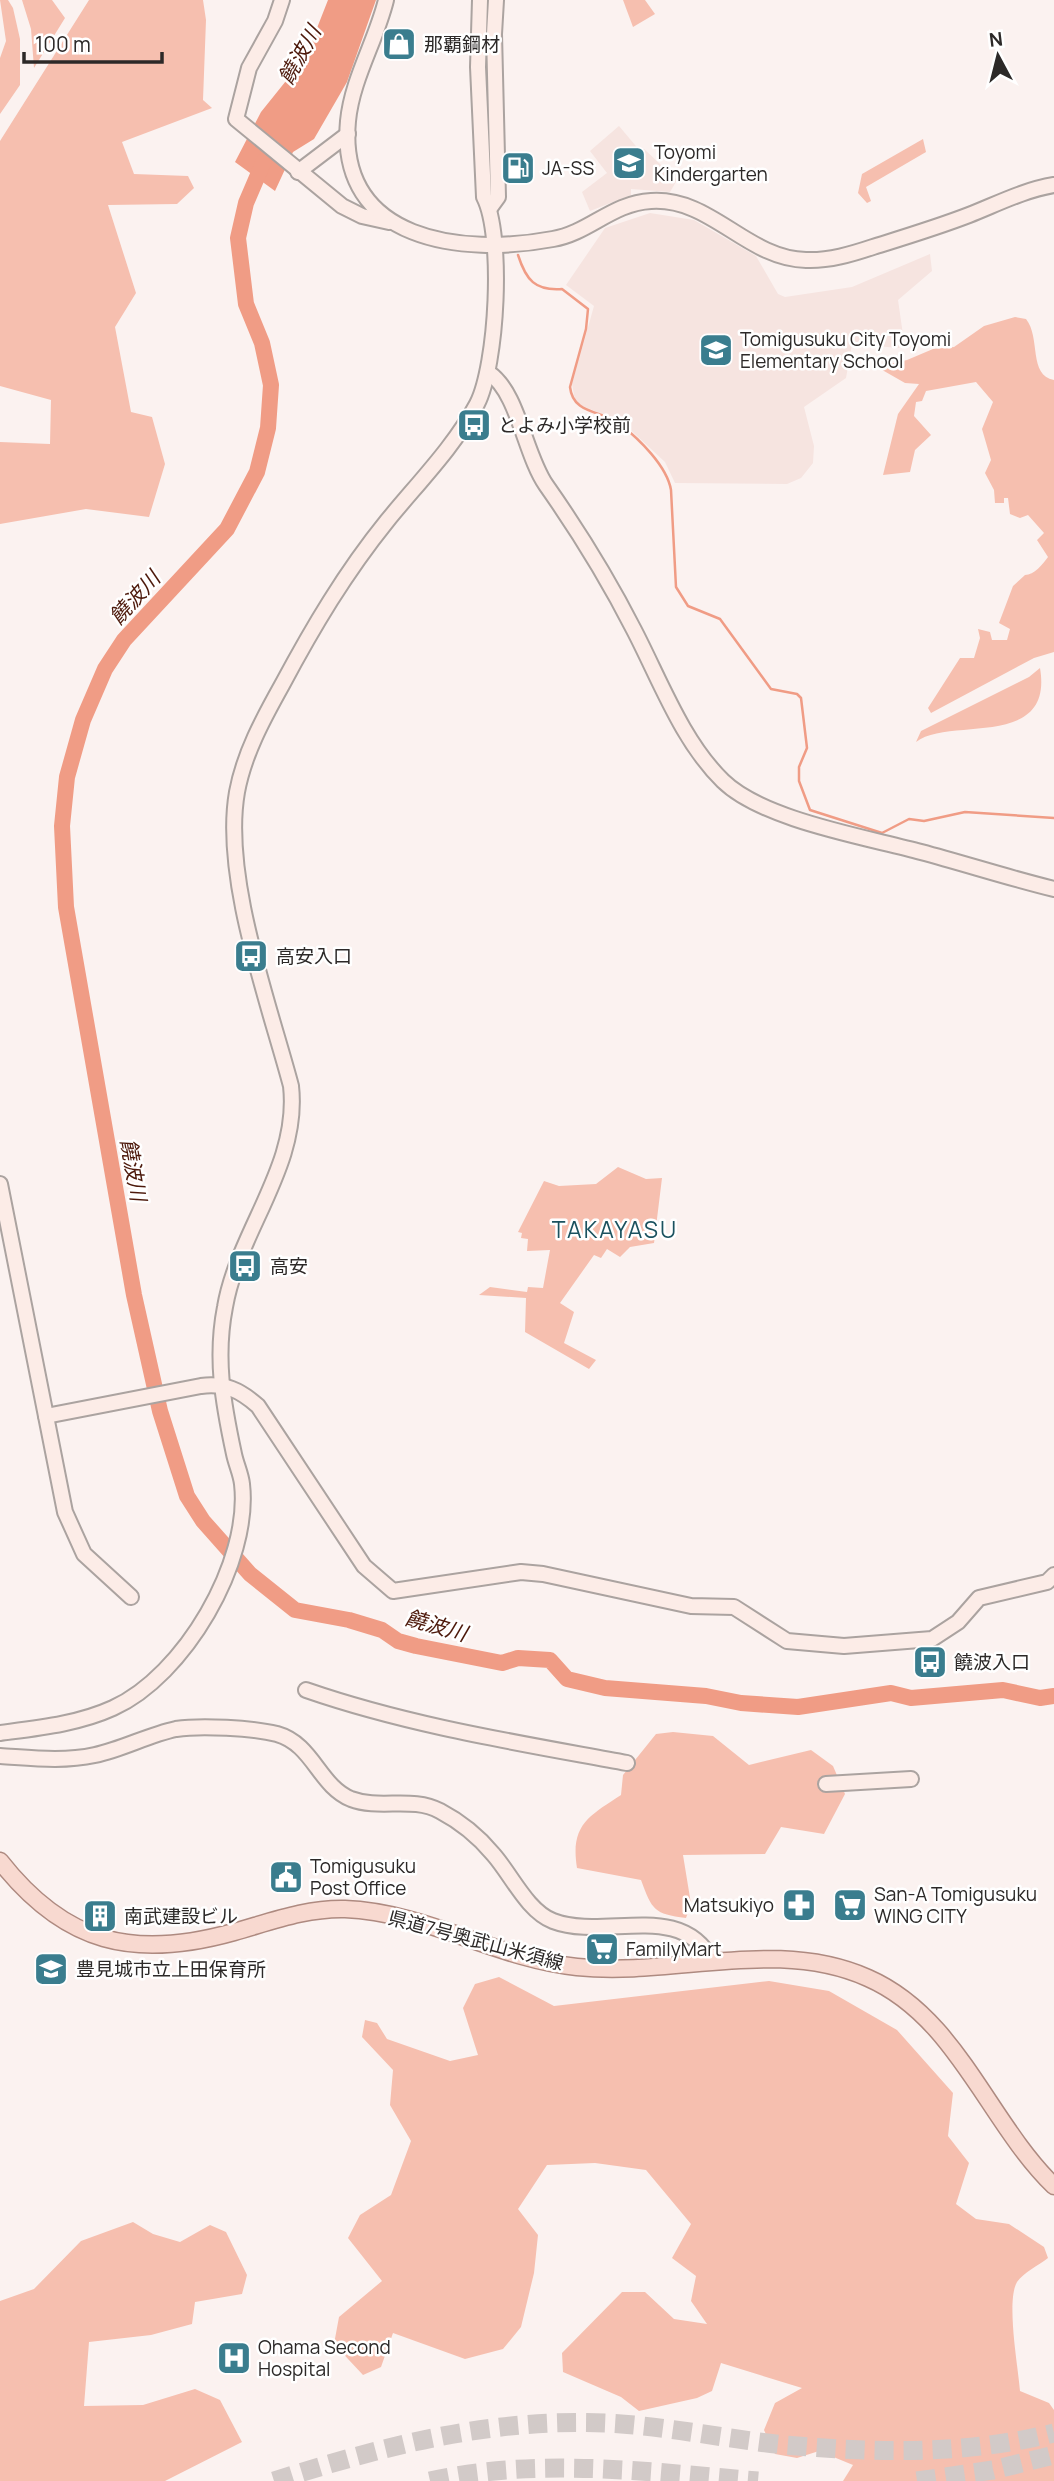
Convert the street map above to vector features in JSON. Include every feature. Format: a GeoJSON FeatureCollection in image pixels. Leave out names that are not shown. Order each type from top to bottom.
{"type":"FeatureCollection","features":[{"type":"Feature","properties":{"kind":"main road","name":"県道7号奥武山米須線"},"geometry":{"type":"LineString","coordinates":[[0,1861],[29,1894],[57,1918],[86,1933],[128,1944],[189,1943],[288,1916],[342,1909],[405,1919],[490,1948],[566,1966],[644,1969],[779,1958],[820,1961],[872,1979],[902,1997],[939,2033],[1017,2144],[1054,2186]]}},
{"type":"Feature","properties":{"kind":"street"},"geometry":{"type":"LineString","coordinates":[[282,0],[275,21],[249,68],[241,122],[348,210],[433,240],[493,243],[553,239],[575,232],[620,207],[662,201],[703,212],[768,252],[788,259],[821,260],[894,240],[1030,191],[1054,185]]}},
{"type":"Feature","properties":{"kind":"street"},"geometry":{"type":"LineString","coordinates":[[386,0],[350,108],[348,134],[356,179],[373,207],[390,223]]}},
{"type":"Feature","properties":{"kind":"street"},"geometry":{"type":"LineString","coordinates":[[0,1733],[75,1721],[131,1699],[173,1662],[209,1608],[222,1573],[238,1492],[221,1385],[219,1343],[229,1288],[286,1149],[293,1114],[291,1086],[252,941],[239,876],[235,815],[240,780],[257,732],[325,605],[351,565],[465,424],[489,373],[496,280],[490,208],[484,197],[478,67],[480,0]]}},
{"type":"Feature","properties":{"kind":"street"},"geometry":{"type":"LineString","coordinates":[[490,208],[498,197],[494,34],[496,0]]}},
{"type":"Feature","properties":{"kind":"street"},"geometry":{"type":"LineString","coordinates":[[295,169],[348,134]]}},
{"type":"Feature","properties":{"kind":"street"},"geometry":{"type":"LineString","coordinates":[[489,373],[496,378],[507,396],[542,479],[582,534],[689,736],[724,782],[739,794],[796,817],[1054,890]]}},
{"type":"Feature","properties":{"kind":"street"},"geometry":{"type":"LineString","coordinates":[[0,1184],[63,1504],[76,1541],[95,1567],[131,1597]]}},
{"type":"Feature","properties":{"kind":"street"},"geometry":{"type":"LineString","coordinates":[[46,1416],[181,1390],[221,1385],[240,1391],[258,1406],[363,1566],[393,1591],[521,1572],[543,1574],[691,1606],[734,1607],[786,1641],[865,1646],[932,1639],[958,1622],[979,1598],[1047,1582],[1054,1575]]}},
{"type":"Feature","properties":{"kind":"street"},"geometry":{"type":"LineString","coordinates":[[306,1690],[430,1725],[627,1763]]}},
{"type":"Feature","properties":{"kind":"street"},"geometry":{"type":"LineString","coordinates":[[0,1756],[55,1760],[82,1757],[184,1728],[275,1734],[303,1749],[332,1786],[349,1798],[376,1803],[408,1802],[445,1814],[488,1848],[534,1907],[550,1919],[567,1924],[643,1924],[673,1929],[703,1946],[713,1962]]}},
{"type":"Feature","properties":{"kind":"street"},"geometry":{"type":"LineString","coordinates":[[825,1784],[911,1779]]}},
{"type":"Feature","properties":{"kind":"shaded area"},"geometry":{"type":"Polygon","coordinates":[[[0,0],[8,0],[13,8],[20,39],[20,85],[0,114],[0,58],[6,41],[0,0]]]}},
{"type":"Feature","properties":{"kind":"shaded area"},"geometry":{"type":"Polygon","coordinates":[[[22,0],[52,0],[65,18],[34,68],[31,29],[22,0]]]}},
{"type":"Feature","properties":{"kind":"shaded area"},"geometry":{"type":"Polygon","coordinates":[[[89,0],[203,0],[206,20],[203,100],[212,108],[122,142],[134,174],[188,176],[194,188],[177,204],[108,205],[136,293],[115,327],[131,412],[152,417],[165,464],[149,517],[86,509],[0,524],[0,442],[50,444],[51,400],[0,386],[0,141],[89,0]]]}},
{"type":"Feature","properties":{"kind":"shaded area"},"geometry":{"type":"Polygon","coordinates":[[[328,0],[376,0],[347,82],[314,139],[293,152],[275,191],[235,162],[261,112],[306,56],[328,0]]]}},
{"type":"Feature","properties":{"kind":"shaded area"},"geometry":{"type":"Polygon","coordinates":[[[623,0],[645,0],[655,14],[633,27],[623,0]]]}},
{"type":"Feature","properties":{"kind":"shaded area","name":"Toyomi Kindergarten"},"geometry":{"type":"Polygon","coordinates":[[[619,126],[640,151],[644,149],[677,180],[670,192],[631,189],[631,195],[590,211],[582,192],[607,173],[590,151],[619,126]]]}},
{"type":"Feature","properties":{"kind":"shaded area"},"geometry":{"type":"Polygon","coordinates":[[[923,139],[926,152],[866,187],[871,201],[867,203],[858,193],[862,174],[923,139]]]}},
{"type":"Feature","properties":{"kind":"shaded area","name":"Tomigusuku City Toyomi Elementary School"},"geometry":{"type":"Polygon","coordinates":[[[650,213],[694,220],[756,256],[778,294],[785,297],[852,287],[930,254],[932,271],[898,300],[904,342],[899,348],[852,344],[846,378],[804,407],[814,446],[813,463],[801,478],[787,484],[675,483],[665,462],[622,422],[580,405],[575,400],[572,384],[594,306],[566,285],[605,228],[650,213]]]}},
{"type":"Feature","properties":{"kind":"shaded area"},"geometry":{"type":"Polygon","coordinates":[[[1015,317],[1026,319],[1041,371],[1054,380],[1054,652],[1034,658],[931,713],[928,708],[960,658],[974,658],[980,638],[978,629],[990,632],[992,640],[1007,640],[1010,629],[999,623],[1013,586],[1025,575],[1038,569],[1048,557],[1037,540],[1044,533],[1028,515],[1020,518],[1010,514],[1008,498],[1004,498],[1004,503],[995,503],[994,490],[985,473],[991,460],[982,429],[993,402],[976,382],[926,391],[922,401],[916,402],[914,416],[931,435],[915,450],[910,472],[883,475],[898,414],[919,384],[905,383],[877,367],[907,360],[933,349],[954,347],[984,326],[1015,317]]]}},
{"type":"Feature","properties":{"kind":"shaded area"},"geometry":{"type":"Polygon","coordinates":[[[1040,668],[1040,694],[1031,711],[1016,721],[931,735],[916,742],[921,731],[1029,677],[1040,668]]]}},
{"type":"Feature","properties":{"kind":"shaded area"},"geometry":{"type":"Polygon","coordinates":[[[618,1167],[646,1179],[662,1178],[654,1243],[630,1247],[620,1257],[607,1249],[601,1258],[594,1255],[560,1303],[574,1312],[564,1343],[596,1360],[589,1369],[525,1332],[526,1298],[479,1295],[490,1287],[527,1292],[528,1287],[543,1288],[550,1250],[527,1251],[528,1239],[521,1238],[522,1233],[518,1232],[544,1181],[559,1186],[596,1184],[618,1167]]]}},
{"type":"Feature","properties":{"kind":"shaded area"},"geometry":{"type":"Polygon","coordinates":[[[673,1732],[713,1736],[749,1765],[811,1750],[833,1766],[845,1794],[824,1834],[781,1827],[765,1854],[683,1855],[691,1904],[686,1918],[667,1915],[656,1909],[641,1880],[577,1868],[576,1841],[584,1823],[621,1795],[623,1775],[656,1734],[673,1732]]]}},
{"type":"Feature","properties":{"kind":"shaded area"},"geometry":{"type":"Polygon","coordinates":[[[499,1977],[554,2006],[769,1981],[829,1991],[897,2030],[953,2093],[948,2136],[969,2163],[956,2204],[976,2219],[1009,2224],[1044,2247],[1048,2258],[1017,2282],[1013,2318],[1020,2391],[1049,2403],[1054,2410],[1054,2481],[843,2481],[853,2465],[819,2451],[797,2458],[775,2454],[764,2430],[775,2403],[802,2388],[721,2363],[712,2391],[697,2398],[639,2411],[621,2397],[563,2372],[562,2353],[622,2292],[645,2292],[674,2319],[707,2324],[691,2301],[696,2276],[672,2258],[691,2224],[646,2170],[595,2163],[547,2165],[518,2209],[538,2235],[534,2273],[521,2327],[503,2349],[465,2359],[393,2333],[381,2367],[363,2375],[334,2344],[339,2317],[382,2281],[348,2238],[360,2215],[391,2195],[411,2141],[390,2105],[393,2070],[362,2037],[365,2020],[377,2023],[387,2039],[450,2061],[478,2055],[463,2008],[475,1984],[499,1977]]]}},
{"type":"Feature","properties":{"kind":"shaded area"},"geometry":{"type":"Polygon","coordinates":[[[133,2222],[153,2234],[180,2242],[210,2225],[226,2232],[247,2275],[242,2294],[195,2302],[192,2324],[151,2335],[89,2342],[84,2406],[143,2405],[195,2389],[220,2400],[242,2442],[165,2481],[0,2481],[0,2301],[34,2289],[81,2241],[133,2222]]]}},
{"type":"Feature","properties":{"kind":"waterway","name":"饒波川"},"geometry":{"type":"LineString","coordinates":[[264,161],[246,203],[238,238],[246,304],[262,343],[271,385],[268,428],[257,472],[227,529],[124,640],[105,669],[83,720],[67,777],[62,826],[66,907],[134,1295],[160,1411],[187,1496],[203,1521],[250,1574],[295,1610],[349,1620],[382,1630],[398,1641],[416,1646],[502,1663],[518,1658],[550,1660],[567,1679],[605,1688],[706,1696],[741,1703],[798,1707],[891,1693],[911,1698],[1003,1690],[1040,1698],[1054,1696]]}},
{"type":"Feature","properties":{"kind":"waterway"},"geometry":{"type":"LineString","coordinates":[[518,255],[524,271],[538,286],[562,289],[588,309],[586,329],[570,387],[572,396],[582,407],[620,424],[643,445],[664,472],[671,490],[676,587],[688,606],[720,619],[771,689],[797,694],[801,698],[807,748],[799,767],[799,781],[810,810],[882,833],[909,819],[924,821],[965,812],[1054,818]]}},
{"type":"Feature","properties":{"kind":"tunnel"},"geometry":{"type":"LineString","coordinates":[[274,2481],[397,2446],[521,2425],[606,2423],[785,2445],[886,2451],[954,2449],[1054,2433]]}},
{"type":"Feature","properties":{"kind":"tunnel"},"geometry":{"type":"LineString","coordinates":[[917,2481],[993,2470],[1054,2455]]}},
{"type":"Feature","properties":{"kind":"tunnel"},"geometry":{"type":"LineString","coordinates":[[430,2481],[471,2474],[553,2468],[635,2471],[758,2481]]}},
{"type":"Feature","properties":{"kind":"place","name":"那覇鋼材"},"geometry":{"type":"Point","coordinates":[399,44]}},
{"type":"Feature","properties":{"kind":"place","name":"Toyomi Kindergarten"},"geometry":{"type":"Point","coordinates":[629,163]}},
{"type":"Feature","properties":{"kind":"place","name":"JA-SS"},"geometry":{"type":"Point","coordinates":[518,168]}},
{"type":"Feature","properties":{"kind":"place","name":"Tomigusuku City Toyomi Elementary School"},"geometry":{"type":"Point","coordinates":[716,350]}},
{"type":"Feature","properties":{"kind":"place","name":"とよみ小学校前"},"geometry":{"type":"Point","coordinates":[474,425]}},
{"type":"Feature","properties":{"kind":"place","name":"高安入口"},"geometry":{"type":"Point","coordinates":[251,956]}},
{"type":"Feature","properties":{"kind":"place","name":"高安"},"geometry":{"type":"Point","coordinates":[245,1266]}},
{"type":"Feature","properties":{"kind":"place","name":"饒波入口"},"geometry":{"type":"Point","coordinates":[930,1662]}},
{"type":"Feature","properties":{"kind":"place","name":"Tomigusuku Post Office"},"geometry":{"type":"Point","coordinates":[286,1877]}},
{"type":"Feature","properties":{"kind":"place","name":"Matsukiyo"},"geometry":{"type":"Point","coordinates":[799,1905]}},
{"type":"Feature","properties":{"kind":"place","name":"San-A Tomigusuku WING CITY"},"geometry":{"type":"Point","coordinates":[850,1905]}},
{"type":"Feature","properties":{"kind":"place","name":"南武建設ビル"},"geometry":{"type":"Point","coordinates":[100,1916]}},
{"type":"Feature","properties":{"kind":"place","name":"FamilyMart"},"geometry":{"type":"Point","coordinates":[602,1949]}},
{"type":"Feature","properties":{"kind":"place","name":"豊見城市立上田保育所"},"geometry":{"type":"Point","coordinates":[51,1969]}},
{"type":"Feature","properties":{"kind":"place","name":"Ohama Second Hospital"},"geometry":{"type":"Point","coordinates":[234,2358]}},
{"type":"Feature","properties":{"kind":"district","name":"TAKAYASU"},"geometry":{"type":"Point","coordinates":[615,1230]}}]}
